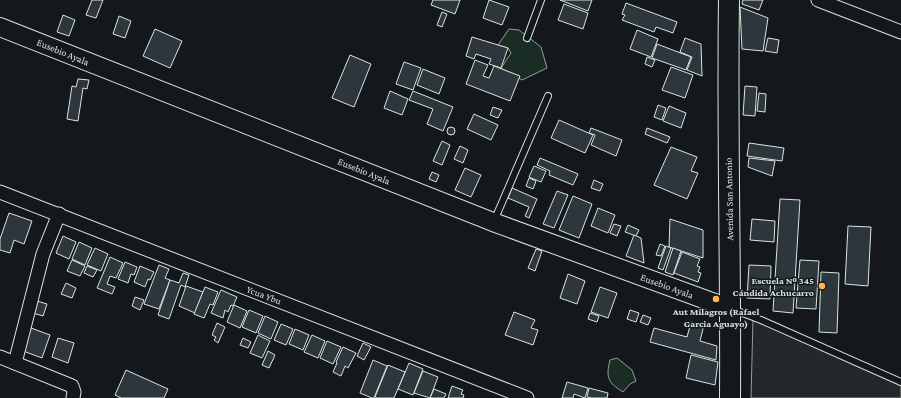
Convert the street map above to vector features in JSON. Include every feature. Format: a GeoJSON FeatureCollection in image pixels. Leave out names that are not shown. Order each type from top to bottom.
{"type":"FeatureCollection","features":[{"type":"Feature","properties":{"kind":"main road","name":"Avenida San Antonio"},"geometry":{"type":"LineString","coordinates":[[729,0],[731,309],[730,398]]}},
{"type":"Feature","properties":{"kind":"main road","name":"Eusebio Ayala"},"geometry":{"type":"LineString","coordinates":[[0,27],[493,222],[731,309]]}},
{"type":"Feature","properties":{"kind":"street"},"geometry":{"type":"LineString","coordinates":[[818,0],[901,32]]}},
{"type":"Feature","properties":{"kind":"street","name":"Ycua Ybu"},"geometry":{"type":"LineString","coordinates":[[0,192],[527,398]]}},
{"type":"Feature","properties":{"kind":"street"},"geometry":{"type":"LineString","coordinates":[[15,363],[43,254],[59,214]]}},
{"type":"Feature","properties":{"kind":"street"},"geometry":{"type":"LineString","coordinates":[[0,357],[72,386],[74,392],[73,398]]}},
{"type":"Feature","properties":{"kind":"lane"},"geometry":{"type":"LineString","coordinates":[[527,38],[541,0]]}},
{"type":"Feature","properties":{"kind":"lane"},"geometry":{"type":"LineString","coordinates":[[493,222],[548,96]]}},
{"type":"Feature","properties":{"kind":"lane"},"geometry":{"type":"LineString","coordinates":[[731,309],[761,320],[901,382]]}},
{"type":"Feature","properties":{"kind":"green space"},"geometry":{"type":"Polygon","coordinates":[[[509,29],[519,30],[541,47],[547,68],[522,80],[501,68],[511,53],[508,48],[498,45],[509,29]]]}},
{"type":"Feature","properties":{"kind":"green space"},"geometry":{"type":"Polygon","coordinates":[[[617,358],[632,370],[636,381],[630,384],[623,392],[611,382],[608,375],[610,360],[617,358]]]}},
{"type":"Feature","properties":{"kind":"shaded area"},"geometry":{"type":"Polygon","coordinates":[[[753,318],[901,379],[901,398],[751,398],[753,318]]]}},
{"type":"Feature","properties":{"kind":"building"},"geometry":{"type":"Polygon","coordinates":[[[92,0],[103,0],[96,18],[86,15],[92,0]]]}},
{"type":"Feature","properties":{"kind":"building"},"geometry":{"type":"Polygon","coordinates":[[[433,0],[460,0],[455,14],[431,5],[433,0]]]}},
{"type":"Feature","properties":{"kind":"building"},"geometry":{"type":"Polygon","coordinates":[[[489,0],[509,7],[502,25],[483,18],[489,0]]]}},
{"type":"Feature","properties":{"kind":"building"},"geometry":{"type":"Polygon","coordinates":[[[560,0],[592,0],[588,11],[560,0]]]}},
{"type":"Feature","properties":{"kind":"building"},"geometry":{"type":"Polygon","coordinates":[[[743,0],[763,0],[759,10],[742,4],[743,0]]]}},
{"type":"Feature","properties":{"kind":"building"},"geometry":{"type":"Polygon","coordinates":[[[626,3],[677,22],[673,33],[656,27],[654,32],[622,20],[625,15],[622,14],[626,3]]]}},
{"type":"Feature","properties":{"kind":"building"},"geometry":{"type":"Polygon","coordinates":[[[564,4],[588,13],[583,29],[558,20],[564,4]]]}},
{"type":"Feature","properties":{"kind":"building"},"geometry":{"type":"Polygon","coordinates":[[[740,7],[768,18],[763,51],[742,49],[740,7]]]}},
{"type":"Feature","properties":{"kind":"building"},"geometry":{"type":"Polygon","coordinates":[[[442,12],[447,14],[442,27],[437,25],[442,12]]]}},
{"type":"Feature","properties":{"kind":"building"},"geometry":{"type":"Polygon","coordinates":[[[63,15],[75,20],[69,36],[57,32],[63,15]]]}},
{"type":"Feature","properties":{"kind":"building"},"geometry":{"type":"Polygon","coordinates":[[[119,16],[131,21],[125,38],[113,34],[119,16]]]}},
{"type":"Feature","properties":{"kind":"building"},"geometry":{"type":"Polygon","coordinates":[[[155,29],[182,41],[170,68],[143,56],[155,29]]]}},
{"type":"Feature","properties":{"kind":"building"},"geometry":{"type":"Polygon","coordinates":[[[637,30],[658,39],[651,57],[630,49],[637,30]]]}},
{"type":"Feature","properties":{"kind":"building"},"geometry":{"type":"Polygon","coordinates":[[[472,37],[508,48],[501,68],[489,64],[491,59],[476,54],[474,59],[466,56],[472,37]]]}},
{"type":"Feature","properties":{"kind":"building"},"geometry":{"type":"Polygon","coordinates":[[[685,38],[701,44],[702,76],[687,70],[692,57],[680,52],[685,38]]]}},
{"type":"Feature","properties":{"kind":"building"},"geometry":{"type":"Polygon","coordinates":[[[768,38],[779,40],[777,53],[765,51],[768,38]]]}},
{"type":"Feature","properties":{"kind":"building"},"geometry":{"type":"Polygon","coordinates":[[[657,44],[691,57],[686,70],[652,58],[657,44]]]}},
{"type":"Feature","properties":{"kind":"building"},"geometry":{"type":"Polygon","coordinates":[[[350,55],[371,64],[354,107],[332,98],[350,55]]]}},
{"type":"Feature","properties":{"kind":"building"},"geometry":{"type":"Polygon","coordinates":[[[647,57],[655,60],[652,67],[645,64],[647,57]]]}},
{"type":"Feature","properties":{"kind":"building"},"geometry":{"type":"Polygon","coordinates":[[[475,60],[488,65],[483,76],[489,78],[494,66],[520,76],[510,101],[466,84],[475,60]]]}},
{"type":"Feature","properties":{"kind":"building"},"geometry":{"type":"Polygon","coordinates":[[[404,62],[421,68],[413,90],[396,84],[404,62]]]}},
{"type":"Feature","properties":{"kind":"building"},"geometry":{"type":"Polygon","coordinates":[[[671,67],[693,75],[685,98],[662,90],[671,67]]]}},
{"type":"Feature","properties":{"kind":"building"},"geometry":{"type":"Polygon","coordinates":[[[423,69],[445,78],[439,94],[417,85],[423,69]]]}},
{"type":"Feature","properties":{"kind":"building"},"geometry":{"type":"Polygon","coordinates":[[[78,79],[89,80],[87,89],[83,88],[78,121],[67,119],[72,86],[76,87],[78,79]]]}},
{"type":"Feature","properties":{"kind":"building"},"geometry":{"type":"Polygon","coordinates":[[[745,86],[757,87],[755,116],[743,115],[745,86]]]}},
{"type":"Feature","properties":{"kind":"building"},"geometry":{"type":"Polygon","coordinates":[[[390,91],[408,99],[402,115],[384,108],[390,91]]]}},
{"type":"Feature","properties":{"kind":"building"},"geometry":{"type":"Polygon","coordinates":[[[413,91],[453,107],[443,131],[427,124],[433,109],[409,100],[413,91]]]}},
{"type":"Feature","properties":{"kind":"building"},"geometry":{"type":"Polygon","coordinates":[[[759,93],[766,94],[765,112],[757,111],[759,93]]]}},
{"type":"Feature","properties":{"kind":"building"},"geometry":{"type":"Polygon","coordinates":[[[658,105],[666,108],[662,120],[654,117],[658,105]]]}},
{"type":"Feature","properties":{"kind":"building"},"geometry":{"type":"Polygon","coordinates":[[[669,106],[686,113],[681,128],[663,121],[669,106]]]}},
{"type":"Feature","properties":{"kind":"building"},"geometry":{"type":"Polygon","coordinates":[[[493,107],[502,110],[498,118],[490,115],[493,107]]]}},
{"type":"Feature","properties":{"kind":"building"},"geometry":{"type":"Polygon","coordinates":[[[474,114],[498,125],[491,140],[467,129],[474,114]]]}},
{"type":"Feature","properties":{"kind":"building"},"geometry":{"type":"Polygon","coordinates":[[[559,120],[593,135],[585,153],[551,138],[559,120]]]}},
{"type":"Feature","properties":{"kind":"building"},"geometry":{"type":"Polygon","coordinates":[[[449,127],[453,127],[455,131],[453,135],[449,135],[447,133],[447,129],[449,127]]]}},
{"type":"Feature","properties":{"kind":"building"},"geometry":{"type":"Polygon","coordinates":[[[591,128],[622,140],[616,156],[591,145],[595,135],[589,133],[591,128]]]}},
{"type":"Feature","properties":{"kind":"building"},"geometry":{"type":"Polygon","coordinates":[[[647,128],[670,137],[667,143],[645,134],[647,128]]]}},
{"type":"Feature","properties":{"kind":"building"},"geometry":{"type":"Polygon","coordinates":[[[442,141],[450,145],[442,165],[433,161],[442,141]]]}},
{"type":"Feature","properties":{"kind":"building"},"geometry":{"type":"Polygon","coordinates":[[[749,143],[784,148],[782,161],[747,156],[749,143]]]}},
{"type":"Feature","properties":{"kind":"building"},"geometry":{"type":"Polygon","coordinates":[[[460,146],[468,150],[463,163],[454,159],[460,146]]]}},
{"type":"Feature","properties":{"kind":"building"},"geometry":{"type":"Polygon","coordinates":[[[671,147],[697,157],[691,171],[698,173],[687,199],[654,185],[671,147]]]}},
{"type":"Feature","properties":{"kind":"building"},"geometry":{"type":"Polygon","coordinates":[[[540,158],[578,174],[573,185],[549,175],[550,171],[537,165],[540,158]]]}},
{"type":"Feature","properties":{"kind":"building"},"geometry":{"type":"Polygon","coordinates":[[[749,158],[775,161],[772,176],[748,167],[749,158]]]}},
{"type":"Feature","properties":{"kind":"building"},"geometry":{"type":"Polygon","coordinates":[[[534,166],[546,171],[541,182],[529,177],[534,166]]]}},
{"type":"Feature","properties":{"kind":"building"},"geometry":{"type":"Polygon","coordinates":[[[465,168],[481,175],[471,197],[455,190],[465,168]]]}},
{"type":"Feature","properties":{"kind":"building"},"geometry":{"type":"Polygon","coordinates":[[[432,172],[439,175],[436,182],[429,179],[432,172]]]}},
{"type":"Feature","properties":{"kind":"building"},"geometry":{"type":"Polygon","coordinates":[[[529,178],[536,181],[533,189],[526,186],[529,178]]]}},
{"type":"Feature","properties":{"kind":"building"},"geometry":{"type":"Polygon","coordinates":[[[594,180],[603,184],[600,191],[591,188],[594,180]]]}},
{"type":"Feature","properties":{"kind":"building"},"geometry":{"type":"Polygon","coordinates":[[[512,188],[537,199],[529,218],[525,216],[529,207],[508,198],[512,188]]]}},
{"type":"Feature","properties":{"kind":"building"},"geometry":{"type":"Polygon","coordinates":[[[557,191],[568,195],[554,228],[543,224],[557,191]]]}},
{"type":"Feature","properties":{"kind":"building"},"geometry":{"type":"Polygon","coordinates":[[[573,196],[592,204],[579,238],[559,230],[573,196]]]}},
{"type":"Feature","properties":{"kind":"building"},"geometry":{"type":"Polygon","coordinates":[[[780,199],[800,200],[793,313],[773,311],[780,199]]]}},
{"type":"Feature","properties":{"kind":"building"},"geometry":{"type":"Polygon","coordinates":[[[598,208],[615,215],[608,233],[591,226],[598,208]]]}},
{"type":"Feature","properties":{"kind":"building"},"geometry":{"type":"Polygon","coordinates":[[[9,213],[32,221],[24,244],[14,240],[10,253],[0,250],[0,239],[9,213]]]}},
{"type":"Feature","properties":{"kind":"building"},"geometry":{"type":"Polygon","coordinates":[[[670,219],[703,230],[703,258],[669,247],[670,219]]]}},
{"type":"Feature","properties":{"kind":"building"},"geometry":{"type":"Polygon","coordinates":[[[752,219],[775,221],[774,242],[750,240],[752,219]]]}},
{"type":"Feature","properties":{"kind":"building"},"geometry":{"type":"Polygon","coordinates":[[[614,224],[621,226],[617,236],[610,233],[614,224]]]}},
{"type":"Feature","properties":{"kind":"building"},"geometry":{"type":"Polygon","coordinates":[[[628,225],[639,230],[636,236],[625,232],[628,225]]]}},
{"type":"Feature","properties":{"kind":"building"},"geometry":{"type":"Polygon","coordinates":[[[848,226],[871,227],[868,286],[845,284],[848,226]]]}},
{"type":"Feature","properties":{"kind":"building"},"geometry":{"type":"Polygon","coordinates":[[[634,235],[641,238],[644,263],[626,256],[634,235]]]}},
{"type":"Feature","properties":{"kind":"building"},"geometry":{"type":"Polygon","coordinates":[[[63,236],[76,242],[69,259],[56,253],[63,236]]]}},
{"type":"Feature","properties":{"kind":"building"},"geometry":{"type":"Polygon","coordinates":[[[79,242],[92,248],[85,265],[72,259],[79,242]]]}},
{"type":"Feature","properties":{"kind":"building"},"geometry":{"type":"Polygon","coordinates":[[[660,244],[665,246],[661,256],[656,255],[660,244]]]}},
{"type":"Feature","properties":{"kind":"building"},"geometry":{"type":"Polygon","coordinates":[[[666,246],[671,248],[663,270],[658,268],[666,246]]]}},
{"type":"Feature","properties":{"kind":"building"},"geometry":{"type":"Polygon","coordinates":[[[95,248],[108,254],[101,271],[87,265],[95,248]]]}},
{"type":"Feature","properties":{"kind":"building"},"geometry":{"type":"Polygon","coordinates":[[[673,248],[681,251],[673,275],[665,272],[673,248]]]}},
{"type":"Feature","properties":{"kind":"building"},"geometry":{"type":"Polygon","coordinates":[[[536,249],[542,251],[535,271],[528,268],[536,249]]]}},
{"type":"Feature","properties":{"kind":"building"},"geometry":{"type":"Polygon","coordinates":[[[682,252],[700,259],[697,266],[700,267],[698,272],[701,273],[698,282],[674,273],[682,252]]]}},
{"type":"Feature","properties":{"kind":"building"},"geometry":{"type":"Polygon","coordinates":[[[110,257],[123,263],[116,278],[110,276],[107,284],[115,287],[112,294],[97,288],[110,257]]]}},
{"type":"Feature","properties":{"kind":"building"},"geometry":{"type":"Polygon","coordinates":[[[72,260],[85,266],[80,276],[67,271],[72,260]]]}},
{"type":"Feature","properties":{"kind":"building"},"geometry":{"type":"Polygon","coordinates":[[[800,260],[819,261],[816,309],[796,308],[800,260]]]}},
{"type":"Feature","properties":{"kind":"building"},"geometry":{"type":"Polygon","coordinates":[[[125,262],[137,267],[134,275],[131,274],[128,283],[118,279],[125,262]]]}},
{"type":"Feature","properties":{"kind":"building"},"geometry":{"type":"Polygon","coordinates":[[[159,265],[169,269],[165,278],[170,280],[159,309],[144,304],[159,265]]]}},
{"type":"Feature","properties":{"kind":"building"},"geometry":{"type":"Polygon","coordinates":[[[749,265],[771,266],[770,299],[747,298],[749,265]]]}},
{"type":"Feature","properties":{"kind":"building"},"geometry":{"type":"Polygon","coordinates":[[[87,266],[97,270],[93,277],[84,273],[87,266]]]}},
{"type":"Feature","properties":{"kind":"building"},"geometry":{"type":"Polygon","coordinates":[[[140,266],[154,272],[150,280],[148,279],[145,287],[134,282],[140,266]]]}},
{"type":"Feature","properties":{"kind":"building"},"geometry":{"type":"Polygon","coordinates":[[[821,272],[839,273],[837,333],[819,332],[821,272]]]}},
{"type":"Feature","properties":{"kind":"building"},"geometry":{"type":"Polygon","coordinates":[[[183,273],[189,275],[185,287],[181,285],[169,319],[158,315],[170,280],[179,283],[183,273]]]}},
{"type":"Feature","properties":{"kind":"building"},"geometry":{"type":"Polygon","coordinates":[[[568,274],[585,281],[577,304],[560,298],[568,274]]]}},
{"type":"Feature","properties":{"kind":"building"},"geometry":{"type":"Polygon","coordinates":[[[66,283],[76,288],[72,298],[61,294],[66,283]]]}},
{"type":"Feature","properties":{"kind":"building"},"geometry":{"type":"Polygon","coordinates":[[[186,286],[203,292],[195,313],[179,306],[186,286]]]}},
{"type":"Feature","properties":{"kind":"building"},"geometry":{"type":"Polygon","coordinates":[[[205,287],[218,292],[213,305],[210,304],[204,318],[194,314],[205,287]]]}},
{"type":"Feature","properties":{"kind":"building"},"geometry":{"type":"Polygon","coordinates":[[[600,287],[617,293],[608,318],[591,312],[600,287]]]}},
{"type":"Feature","properties":{"kind":"building"},"geometry":{"type":"Polygon","coordinates":[[[221,290],[237,297],[233,306],[231,305],[228,312],[225,310],[223,318],[211,313],[221,290]]]}},
{"type":"Feature","properties":{"kind":"building"},"geometry":{"type":"Polygon","coordinates":[[[135,297],[144,300],[140,310],[132,306],[135,297]]]}},
{"type":"Feature","properties":{"kind":"building"},"geometry":{"type":"Polygon","coordinates":[[[37,301],[47,304],[43,316],[33,313],[37,301]]]}},
{"type":"Feature","properties":{"kind":"building"},"geometry":{"type":"Polygon","coordinates":[[[234,305],[247,311],[240,328],[227,322],[234,305]]]}},
{"type":"Feature","properties":{"kind":"building"},"geometry":{"type":"Polygon","coordinates":[[[249,310],[263,316],[256,333],[242,327],[249,310]]]}},
{"type":"Feature","properties":{"kind":"building"},"geometry":{"type":"Polygon","coordinates":[[[630,310],[639,313],[636,322],[627,319],[630,310]]]}},
{"type":"Feature","properties":{"kind":"building"},"geometry":{"type":"Polygon","coordinates":[[[514,312],[535,320],[531,328],[538,330],[533,345],[505,335],[514,312]]]}},
{"type":"Feature","properties":{"kind":"building"},"geometry":{"type":"Polygon","coordinates":[[[590,313],[599,316],[597,322],[588,319],[590,313]]]}},
{"type":"Feature","properties":{"kind":"building"},"geometry":{"type":"Polygon","coordinates":[[[643,315],[651,318],[648,325],[640,322],[643,315]]]}},
{"type":"Feature","properties":{"kind":"building"},"geometry":{"type":"Polygon","coordinates":[[[265,316],[278,322],[271,339],[258,333],[265,316]]]}},
{"type":"Feature","properties":{"kind":"building"},"geometry":{"type":"Polygon","coordinates":[[[691,322],[704,325],[700,341],[717,346],[716,360],[650,342],[654,328],[687,337],[691,322]]]}},
{"type":"Feature","properties":{"kind":"building"},"geometry":{"type":"Polygon","coordinates":[[[217,323],[225,327],[218,343],[214,340],[216,337],[212,335],[217,323]]]}},
{"type":"Feature","properties":{"kind":"building"},"geometry":{"type":"Polygon","coordinates":[[[281,324],[293,329],[286,345],[274,340],[281,324]]]}},
{"type":"Feature","properties":{"kind":"building"},"geometry":{"type":"Polygon","coordinates":[[[31,328],[50,335],[42,358],[23,351],[31,328]]]}},
{"type":"Feature","properties":{"kind":"building"},"geometry":{"type":"Polygon","coordinates":[[[295,329],[309,335],[303,350],[289,344],[295,329]]]}},
{"type":"Feature","properties":{"kind":"building"},"geometry":{"type":"Polygon","coordinates":[[[258,335],[270,341],[262,358],[250,353],[258,335]]]}},
{"type":"Feature","properties":{"kind":"building"},"geometry":{"type":"Polygon","coordinates":[[[312,335],[325,341],[318,358],[304,352],[312,335]]]}},
{"type":"Feature","properties":{"kind":"building"},"geometry":{"type":"Polygon","coordinates":[[[58,338],[74,343],[68,363],[52,357],[58,338]]]}},
{"type":"Feature","properties":{"kind":"building"},"geometry":{"type":"Polygon","coordinates":[[[243,338],[251,342],[248,348],[240,345],[243,338]]]}},
{"type":"Feature","properties":{"kind":"building"},"geometry":{"type":"Polygon","coordinates":[[[327,341],[341,347],[333,364],[320,358],[327,341]]]}},
{"type":"Feature","properties":{"kind":"building"},"geometry":{"type":"Polygon","coordinates":[[[363,343],[371,347],[364,360],[357,356],[363,343]]]}},
{"type":"Feature","properties":{"kind":"building"},"geometry":{"type":"Polygon","coordinates":[[[343,347],[356,353],[348,368],[345,366],[341,376],[333,372],[343,347]]]}},
{"type":"Feature","properties":{"kind":"building"},"geometry":{"type":"Polygon","coordinates":[[[268,351],[275,355],[269,368],[262,365],[268,351]]]}},
{"type":"Feature","properties":{"kind":"building"},"geometry":{"type":"Polygon","coordinates":[[[691,355],[718,362],[715,385],[686,378],[691,355]]]}},
{"type":"Feature","properties":{"kind":"building"},"geometry":{"type":"Polygon","coordinates":[[[373,360],[387,366],[374,398],[372,398],[360,393],[373,360]]]}},
{"type":"Feature","properties":{"kind":"building"},"geometry":{"type":"Polygon","coordinates":[[[409,363],[423,369],[413,395],[398,389],[409,363]]]}},
{"type":"Feature","properties":{"kind":"building"},"geometry":{"type":"Polygon","coordinates":[[[388,365],[405,372],[394,398],[377,398],[375,397],[388,365]]]}},
{"type":"Feature","properties":{"kind":"building"},"geometry":{"type":"Polygon","coordinates":[[[126,370],[168,389],[164,398],[121,398],[115,395],[126,370]]]}},
{"type":"Feature","properties":{"kind":"building"},"geometry":{"type":"Polygon","coordinates":[[[423,371],[438,377],[430,398],[414,393],[423,371]]]}},
{"type":"Feature","properties":{"kind":"building"},"geometry":{"type":"Polygon","coordinates":[[[567,382],[588,388],[585,398],[574,394],[573,398],[562,398],[567,382]]]}},
{"type":"Feature","properties":{"kind":"building"},"geometry":{"type":"Polygon","coordinates":[[[452,386],[463,390],[461,394],[464,395],[463,398],[448,398],[452,386]]]}},
{"type":"Feature","properties":{"kind":"building"},"geometry":{"type":"Polygon","coordinates":[[[589,388],[608,393],[607,398],[587,397],[589,388]]]}},
{"type":"Feature","properties":{"kind":"building"},"geometry":{"type":"Polygon","coordinates":[[[434,389],[446,394],[444,398],[430,398],[434,389]]]}},
{"type":"Feature","properties":{"kind":"place","name":"Escuela Nº 345 Cándida Achucarro"},"geometry":{"type":"Point","coordinates":[822,286]}},
{"type":"Feature","properties":{"kind":"place","name":"Aut Milagros (Rafael Garcia Aguayo)"},"geometry":{"type":"Point","coordinates":[716,299]}}]}
